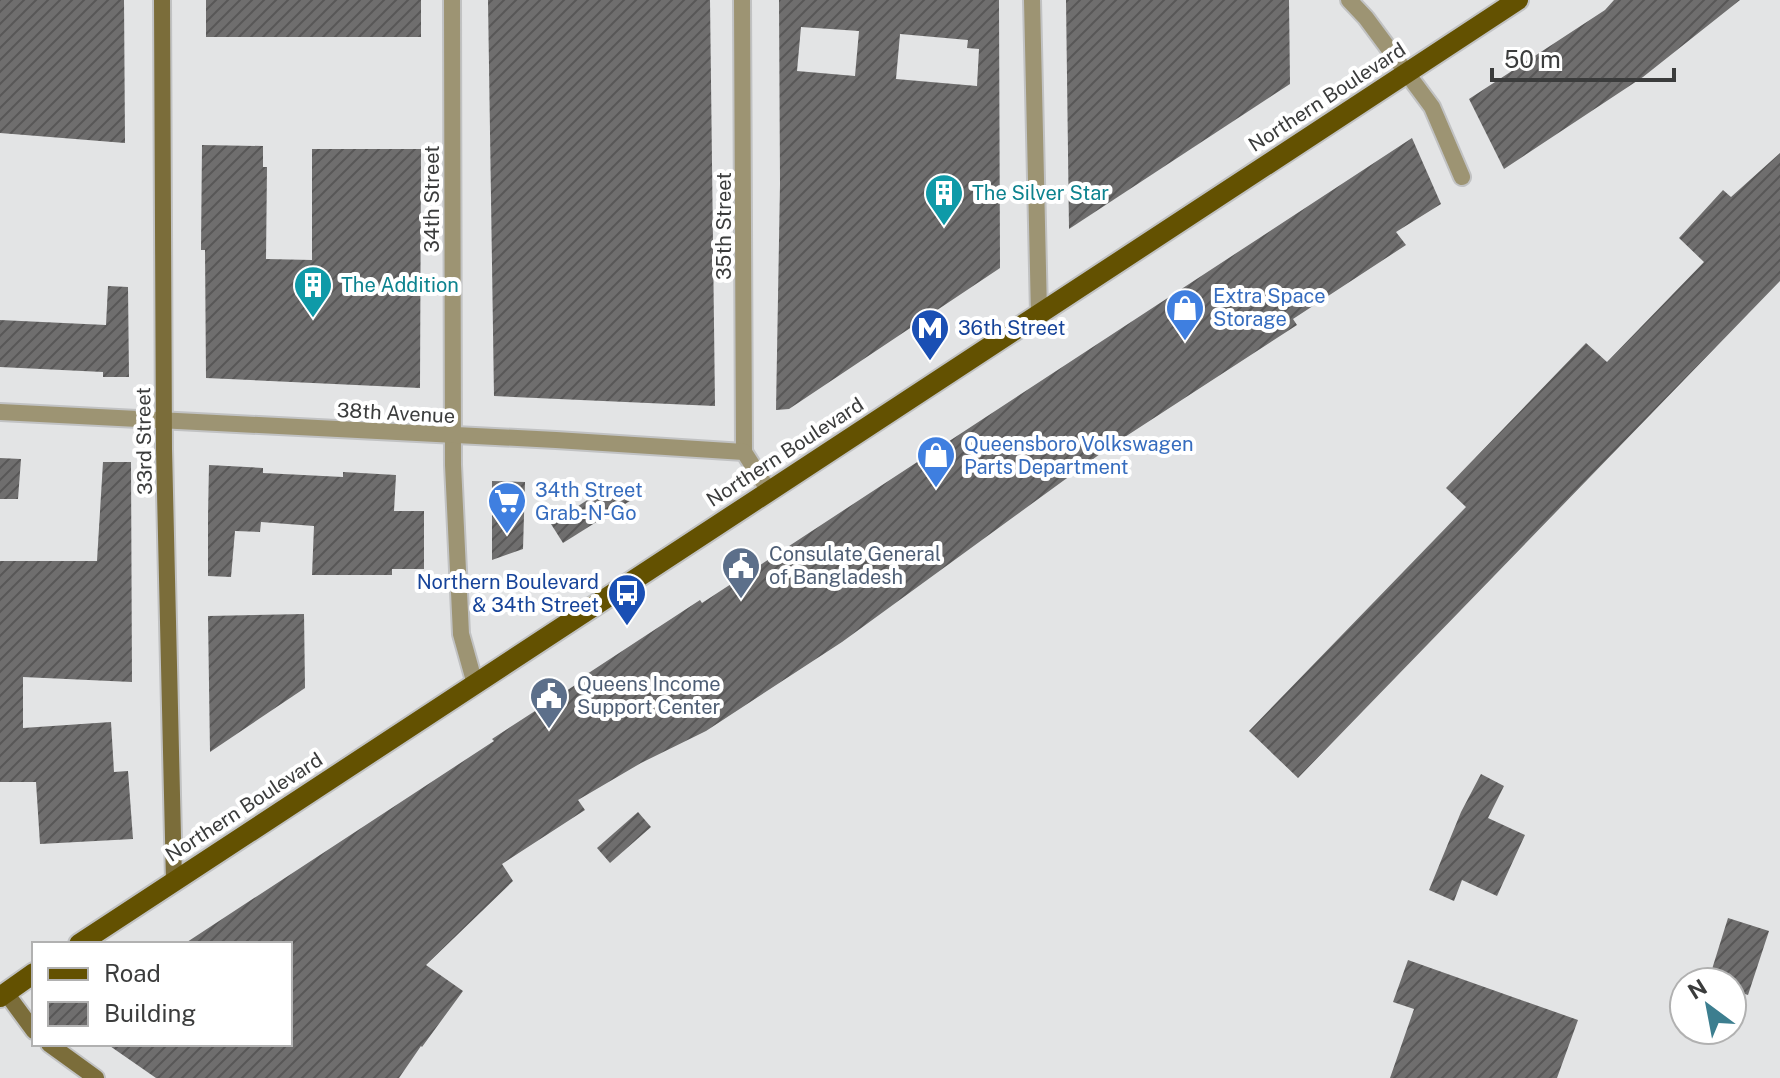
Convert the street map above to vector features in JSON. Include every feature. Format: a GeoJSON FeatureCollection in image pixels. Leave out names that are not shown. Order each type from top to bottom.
{"type":"FeatureCollection","features":[{"type":"Feature","properties":{"kind":"main road","name":"33rd Street"},"geometry":{"type":"LineString","coordinates":[[162,0],[164,421],[174,881]]}},
{"type":"Feature","properties":{"kind":"main road","name":"Northern Boulevard"},"geometry":{"type":"LineString","coordinates":[[82,942],[1518,0]]}},
{"type":"Feature","properties":{"kind":"main road"},"geometry":{"type":"LineString","coordinates":[[32,974],[2,992],[32,1029]]}},
{"type":"Feature","properties":{"kind":"main road"},"geometry":{"type":"LineString","coordinates":[[52,1046],[96,1078]]}},
{"type":"Feature","properties":{"kind":"street","name":"34th Street"},"geometry":{"type":"LineString","coordinates":[[452,0],[453,436],[461,634],[475,684]]}},
{"type":"Feature","properties":{"kind":"street","name":"35th Street"},"geometry":{"type":"LineString","coordinates":[[742,0],[744,452]]}},
{"type":"Feature","properties":{"kind":"street"},"geometry":{"type":"LineString","coordinates":[[1032,0],[1039,314]]}},
{"type":"Feature","properties":{"kind":"street"},"geometry":{"type":"LineString","coordinates":[[1349,0],[1432,107],[1462,177]]}},
{"type":"Feature","properties":{"kind":"street","name":"38th Avenue"},"geometry":{"type":"LineString","coordinates":[[0,412],[744,452]]}},
{"type":"Feature","properties":{"kind":"street"},"geometry":{"type":"LineString","coordinates":[[744,452],[769,491]]}},
{"type":"Feature","properties":{"kind":"building"},"geometry":{"type":"Polygon","coordinates":[[[0,0],[124,0],[125,143],[0,133],[0,0]]]}},
{"type":"Feature","properties":{"kind":"building"},"geometry":{"type":"Polygon","coordinates":[[[206,0],[421,0],[421,37],[206,37],[206,0]]]}},
{"type":"Feature","properties":{"kind":"building"},"geometry":{"type":"Polygon","coordinates":[[[488,0],[710,0],[715,406],[494,396],[488,0]]]}},
{"type":"Feature","properties":{"kind":"building"},"geometry":{"type":"Polygon","coordinates":[[[779,0],[999,0],[1000,268],[789,409],[776,410],[779,0]],[[801,27],[797,71],[855,76],[859,31],[801,27]],[[900,34],[896,79],[977,86],[979,49],[967,48],[968,40],[900,34]]]}},
{"type":"Feature","properties":{"kind":"building"},"geometry":{"type":"Polygon","coordinates":[[[1066,0],[1289,0],[1290,84],[1069,229],[1066,0]]]}},
{"type":"Feature","properties":{"kind":"building"},"geometry":{"type":"Polygon","coordinates":[[[1614,0],[1740,0],[1643,77],[1504,169],[1469,99],[1605,10],[1614,0]]]}},
{"type":"Feature","properties":{"kind":"building"},"geometry":{"type":"Polygon","coordinates":[[[1412,138],[1441,204],[1396,232],[1406,245],[1293,319],[1297,325],[1111,446],[842,642],[706,731],[641,763],[578,800],[585,810],[502,864],[513,881],[426,965],[463,991],[399,1078],[156,1078],[110,1046],[292,1046],[292,942],[187,942],[494,741],[492,739],[586,678],[584,676],[700,600],[702,603],[1412,138]]]}},
{"type":"Feature","properties":{"kind":"building"},"geometry":{"type":"Polygon","coordinates":[[[202,145],[263,146],[263,167],[267,167],[266,259],[312,260],[312,149],[421,149],[420,388],[206,378],[205,250],[201,250],[202,145]]]}},
{"type":"Feature","properties":{"kind":"building"},"geometry":{"type":"Polygon","coordinates":[[[1780,153],[1780,281],[1298,778],[1249,731],[1466,507],[1446,488],[1586,343],[1607,362],[1704,262],[1679,238],[1723,190],[1731,197],[1780,153]]]}},
{"type":"Feature","properties":{"kind":"building"},"geometry":{"type":"Polygon","coordinates":[[[108,286],[128,287],[129,377],[103,377],[103,372],[0,367],[0,320],[106,325],[108,286]]]}},
{"type":"Feature","properties":{"kind":"building"},"geometry":{"type":"Polygon","coordinates":[[[0,458],[21,459],[18,499],[0,499],[0,458]]]}},
{"type":"Feature","properties":{"kind":"building"},"geometry":{"type":"Polygon","coordinates":[[[103,462],[131,462],[132,682],[23,677],[23,728],[111,722],[114,772],[128,771],[133,839],[40,844],[36,782],[0,782],[0,561],[97,561],[103,462]]]}},
{"type":"Feature","properties":{"kind":"building"},"geometry":{"type":"Polygon","coordinates":[[[209,465],[263,468],[263,473],[343,477],[343,472],[396,475],[394,511],[424,511],[424,569],[392,569],[392,575],[312,575],[314,526],[261,522],[260,532],[235,531],[231,577],[208,576],[209,465]]]}},
{"type":"Feature","properties":{"kind":"building"},"geometry":{"type":"Polygon","coordinates":[[[492,481],[525,482],[523,549],[492,560],[492,481]]]}},
{"type":"Feature","properties":{"kind":"building"},"geometry":{"type":"Polygon","coordinates":[[[610,485],[625,487],[633,499],[563,543],[551,524],[610,485]]]}},
{"type":"Feature","properties":{"kind":"building"},"geometry":{"type":"Polygon","coordinates":[[[304,614],[305,688],[210,752],[208,616],[304,614]]]}},
{"type":"Feature","properties":{"kind":"building"},"geometry":{"type":"Polygon","coordinates":[[[1481,774],[1504,786],[1488,818],[1525,835],[1497,896],[1462,880],[1454,901],[1429,890],[1461,812],[1481,774]]]}},
{"type":"Feature","properties":{"kind":"building"},"geometry":{"type":"Polygon","coordinates":[[[638,812],[651,827],[610,863],[597,848],[638,812]]]}},
{"type":"Feature","properties":{"kind":"building"},"geometry":{"type":"Polygon","coordinates":[[[1728,918],[1769,931],[1748,995],[1748,966],[1713,966],[1728,918]]]}},
{"type":"Feature","properties":{"kind":"building"},"geometry":{"type":"Polygon","coordinates":[[[1408,960],[1578,1020],[1557,1078],[1390,1078],[1414,1009],[1393,1002],[1408,960]]]}},
{"type":"Feature","properties":{"kind":"place","name":"The Silver Star"},"geometry":{"type":"Point","coordinates":[944,227]}},
{"type":"Feature","properties":{"kind":"place","name":"The Addition"},"geometry":{"type":"Point","coordinates":[313,319]}},
{"type":"Feature","properties":{"kind":"place","name":"Extra Space Storage"},"geometry":{"type":"Point","coordinates":[1185,342]}},
{"type":"Feature","properties":{"kind":"place","name":"36th Street"},"geometry":{"type":"Point","coordinates":[930,362]}},
{"type":"Feature","properties":{"kind":"place","name":"Queensboro Volkswagen Parts Department"},"geometry":{"type":"Point","coordinates":[936,489]}},
{"type":"Feature","properties":{"kind":"place","name":"34th Street Grab-N-Go"},"geometry":{"type":"Point","coordinates":[507,535]}},
{"type":"Feature","properties":{"kind":"place","name":"Consulate General of Bangladesh"},"geometry":{"type":"Point","coordinates":[741,600]}},
{"type":"Feature","properties":{"kind":"place","name":"Northern Boulevard & 34th Street"},"geometry":{"type":"Point","coordinates":[627,627]}},
{"type":"Feature","properties":{"kind":"place","name":"Queens Income Support Center"},"geometry":{"type":"Point","coordinates":[549,730]}}]}
